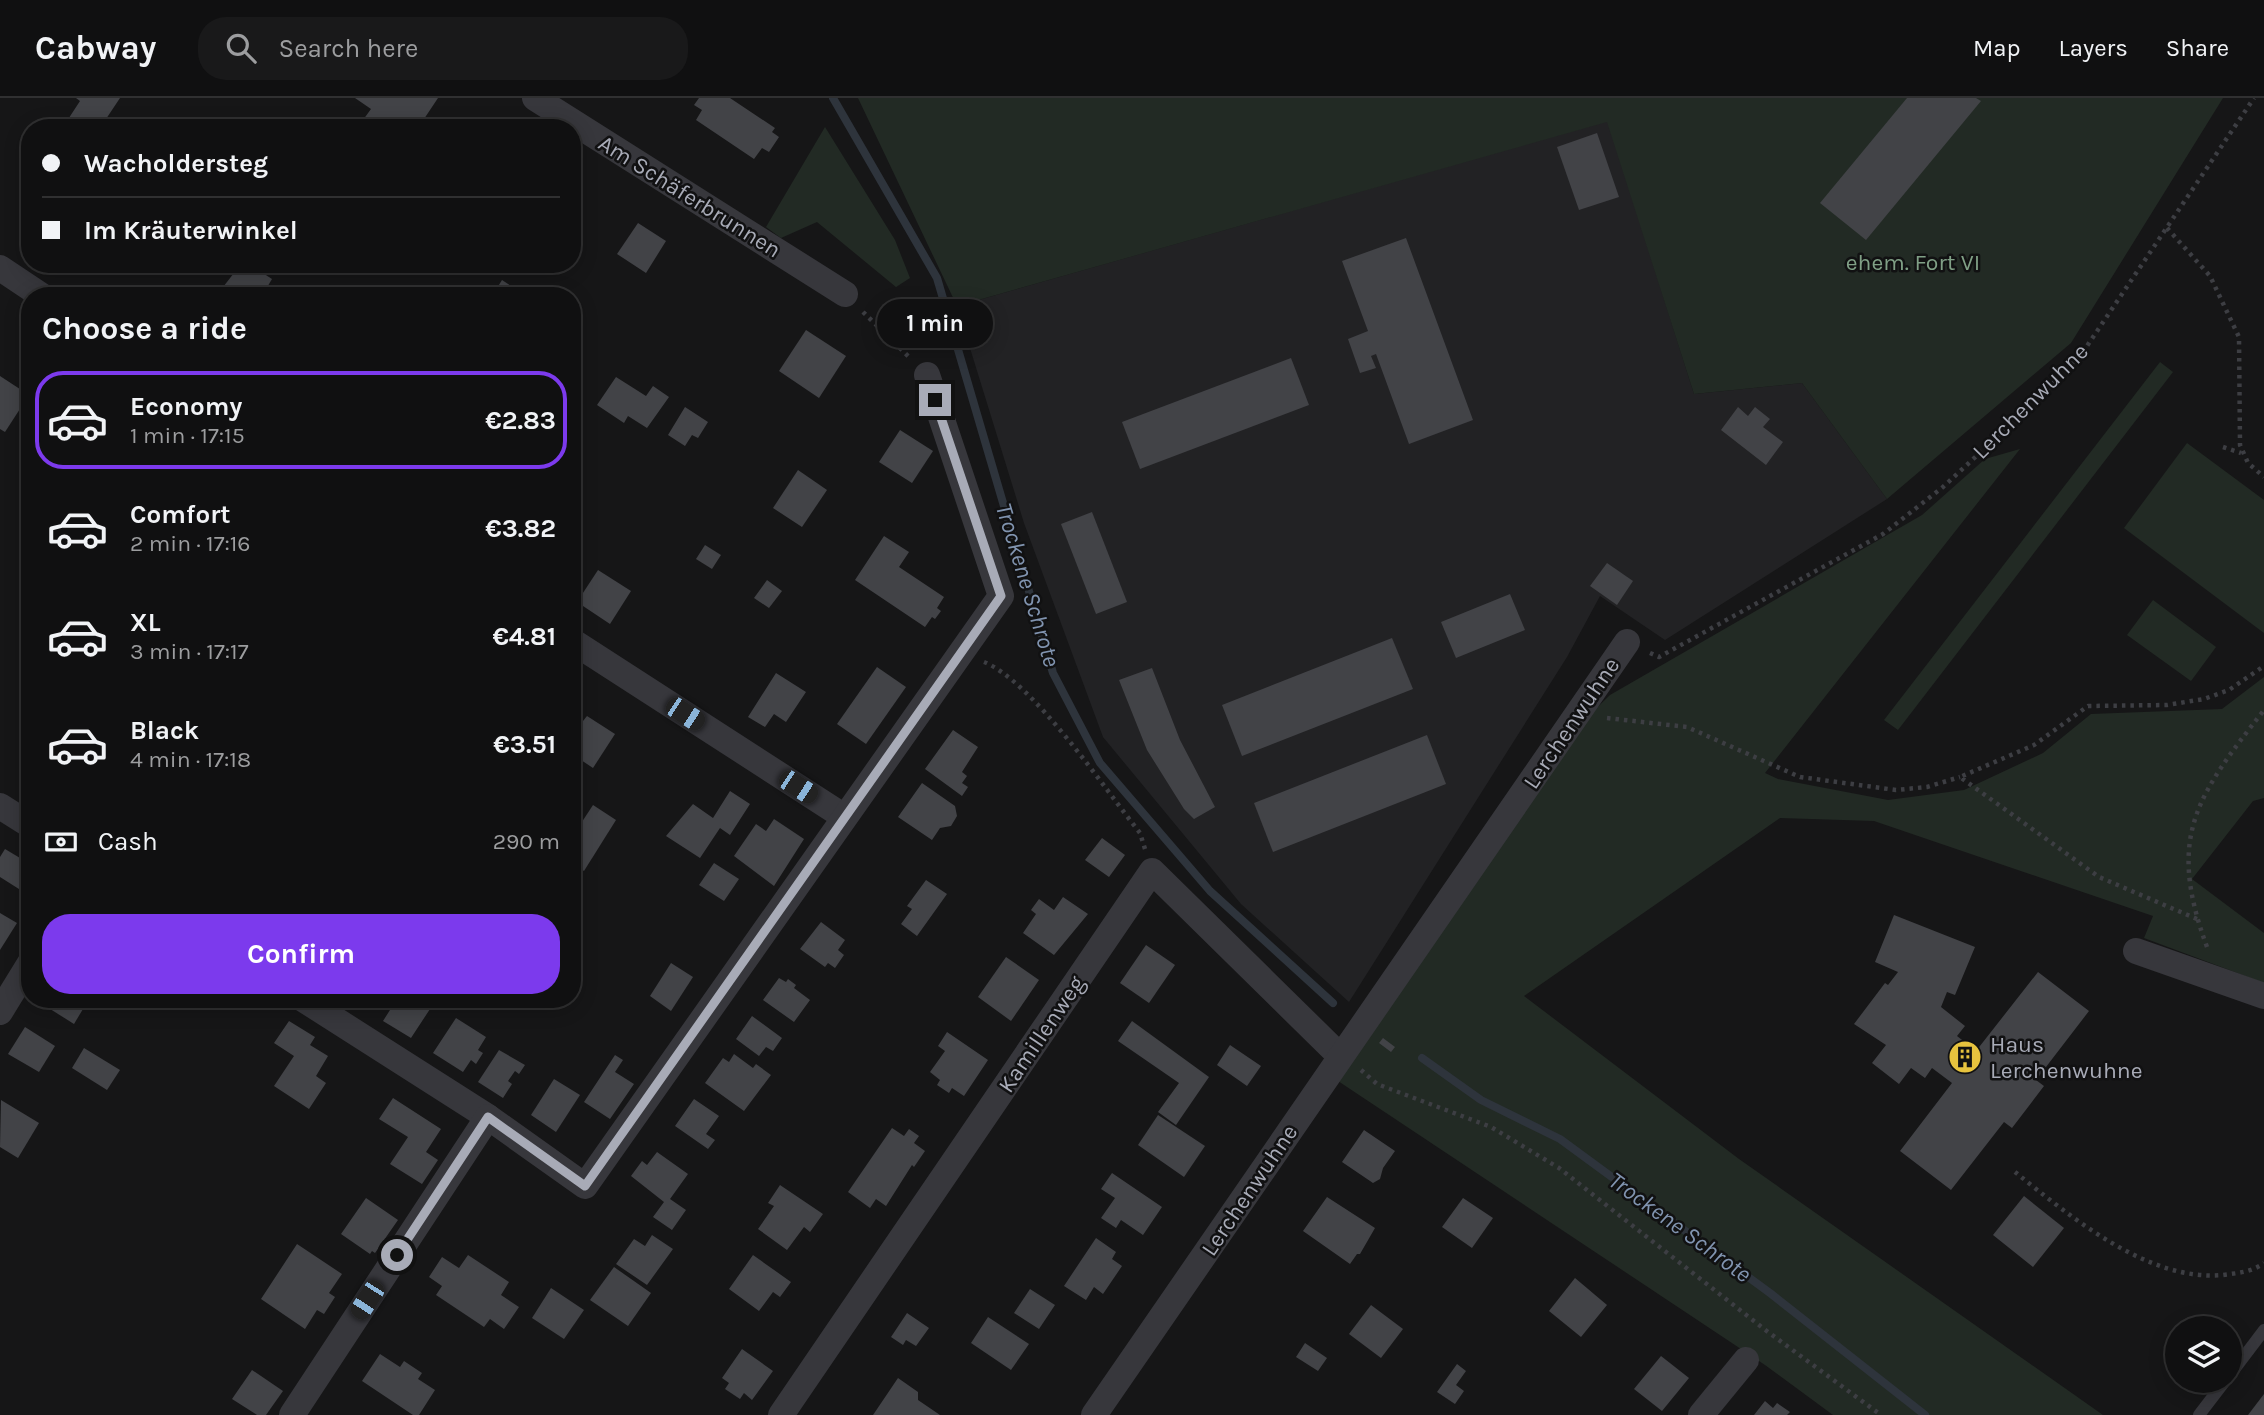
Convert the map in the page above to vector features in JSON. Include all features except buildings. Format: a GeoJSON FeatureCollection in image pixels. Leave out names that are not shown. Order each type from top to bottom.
{"type":"FeatureCollection","features":[{"type":"Feature","properties":{"kind":"street","name":"Am Schäferbrunnen"},"geometry":{"type":"LineString","coordinates":[[535,98],[568,119]]}},
{"type":"Feature","properties":{"kind":"street","name":"Am Schäferbrunnen"},"geometry":{"type":"LineString","coordinates":[[581,127],[845,294]]}},
{"type":"Feature","properties":{"kind":"street"},"geometry":{"type":"LineString","coordinates":[[0,268],[28,287]]}},
{"type":"Feature","properties":{"kind":"street"},"geometry":{"type":"LineString","coordinates":[[317,1008],[488,1117],[585,1186],[843,816],[964,654],[1001,596],[927,375]]}},
{"type":"Feature","properties":{"kind":"street","name":"Lerchenwuhne"},"geometry":{"type":"LineString","coordinates":[[1094,1415],[1627,642]]}},
{"type":"Feature","properties":{"kind":"street"},"geometry":{"type":"LineString","coordinates":[[581,647],[843,816]]}},
{"type":"Feature","properties":{"kind":"street"},"geometry":{"type":"LineString","coordinates":[[0,806],[21,819]]}},
{"type":"Feature","properties":{"kind":"street"},"geometry":{"type":"LineString","coordinates":[[1152,871],[1340,1056]]}},
{"type":"Feature","properties":{"kind":"street","name":"Kamillenweg"},"geometry":{"type":"LineString","coordinates":[[781,1415],[1152,871]]}},
{"type":"Feature","properties":{"kind":"street"},"geometry":{"type":"LineString","coordinates":[[2136,951],[2264,996]]}},
{"type":"Feature","properties":{"kind":"street"},"geometry":{"type":"LineString","coordinates":[[0,1012],[21,978]]}},
{"type":"Feature","properties":{"kind":"street"},"geometry":{"type":"LineString","coordinates":[[292,1415],[488,1117]]}},
{"type":"Feature","properties":{"kind":"street"},"geometry":{"type":"LineString","coordinates":[[1701,1415],[1746,1360]]}},
{"type":"Feature","properties":{"kind":"lane"},"geometry":{"type":"LineString","coordinates":[[2242,1359],[2264,1330]]}},
{"type":"Feature","properties":{"kind":"lane"},"geometry":{"type":"LineString","coordinates":[[2199,1415],[2216,1393]]}},
{"type":"Feature","properties":{"kind":"path","name":"Lerchenwuhne"},"geometry":{"type":"LineString","coordinates":[[1627,642],[1660,657],[1883,534],[1905,519],[2073,364],[2253,98]]}},
{"type":"Feature","properties":{"kind":"path"},"geometry":{"type":"LineString","coordinates":[[2167,228],[2210,276],[2239,337],[2238,427],[2242,453],[2250,466],[2264,477]]}},
{"type":"Feature","properties":{"kind":"path"},"geometry":{"type":"LineString","coordinates":[[845,294],[927,375]]}},
{"type":"Feature","properties":{"kind":"path"},"geometry":{"type":"LineString","coordinates":[[2223,447],[2242,453]]}},
{"type":"Feature","properties":{"kind":"path"},"geometry":{"type":"LineString","coordinates":[[964,654],[1000,668],[1042,709],[1140,833],[1152,871]]}},
{"type":"Feature","properties":{"kind":"path"},"geometry":{"type":"LineString","coordinates":[[1578,715],[1687,727],[1800,778],[1896,790],[1927,787],[1960,777],[2034,745],[2088,706],[2167,705],[2204,699],[2229,690],[2264,666]]}},
{"type":"Feature","properties":{"kind":"path"},"geometry":{"type":"LineString","coordinates":[[2219,981],[2197,919],[2188,875],[2194,818],[2216,771],[2264,710]]}},
{"type":"Feature","properties":{"kind":"path"},"geometry":{"type":"LineString","coordinates":[[1960,777],[2099,877],[2197,919]]}},
{"type":"Feature","properties":{"kind":"path"},"geometry":{"type":"LineString","coordinates":[[1340,1056],[1377,1084],[1491,1127],[1559,1168],[1768,1332],[1881,1415]]}},
{"type":"Feature","properties":{"kind":"path"},"geometry":{"type":"LineString","coordinates":[[2015,1172],[2117,1245],[2159,1268],[2189,1275],[2219,1275],[2246,1272],[2264,1263]]}},
{"type":"Feature","properties":{"kind":"shaded area"},"geometry":{"type":"Polygon","coordinates":[[[1608,121],[1694,394],[1802,383],[1887,499],[1665,640],[1600,596],[1567,657],[1349,1002],[1241,904],[1103,737],[1024,523],[957,306],[1608,121]]]}},
{"type":"Feature","properties":{"kind":"green space","name":"ehem. Fort VI"},"geometry":{"type":"Polygon","coordinates":[[[858,98],[2223,98],[2071,343],[1887,499],[1802,383],[1694,394],[1607,122],[957,306],[858,98]]]}},
{"type":"Feature","properties":{"kind":"green space"},"geometry":{"type":"Polygon","coordinates":[[[825,127],[895,240],[910,278],[896,287],[817,222],[781,238],[766,227],[825,127]]]}},
{"type":"Feature","properties":{"kind":"green space"},"geometry":{"type":"Polygon","coordinates":[[[2160,362],[2173,372],[1898,730],[1884,720],[2160,362]]]}},
{"type":"Feature","properties":{"kind":"green space"},"geometry":{"type":"Polygon","coordinates":[[[2187,443],[2264,500],[2264,633],[2124,528],[2187,443]]]}},
{"type":"Feature","properties":{"kind":"green space"},"geometry":{"type":"Polygon","coordinates":[[[2020,449],[1765,773],[1778,779],[1888,800],[1964,790],[2043,753],[2091,714],[2222,709],[2264,677],[2264,798],[2253,801],[2192,879],[2264,933],[2264,983],[2144,938],[2153,916],[1874,821],[1780,818],[1524,996],[1739,1159],[2103,1415],[1833,1415],[1765,1365],[1338,1081],[1577,727],[1610,695],[1922,515],[1985,459],[2020,449]]]}},
{"type":"Feature","properties":{"kind":"green space"},"geometry":{"type":"Polygon","coordinates":[[[2153,600],[2216,647],[2191,681],[2127,635],[2153,600]]]}},
{"type":"Feature","properties":{"kind":"waterway","name":"Trockene Schrote"},"geometry":{"type":"LineString","coordinates":[[833,98],[937,278],[1053,673],[1100,763],[1210,891],[1333,1003]]}},
{"type":"Feature","properties":{"kind":"waterway","name":"Trockene Schrote"},"geometry":{"type":"LineString","coordinates":[[1422,1058],[1481,1100],[1560,1139],[1770,1293],[1925,1415]]}},
{"type":"Feature","properties":{"kind":"place","name":"Haus Lerchenwuhne"},"geometry":{"type":"Point","coordinates":[1965,1057]}},
{"type":"Feature","properties":{"kind":"route"},"geometry":{"type":"LineString","coordinates":[[397,1255],[488,1117],[585,1186],[843,816],[964,654],[1001,596],[935,400]]}}]}
